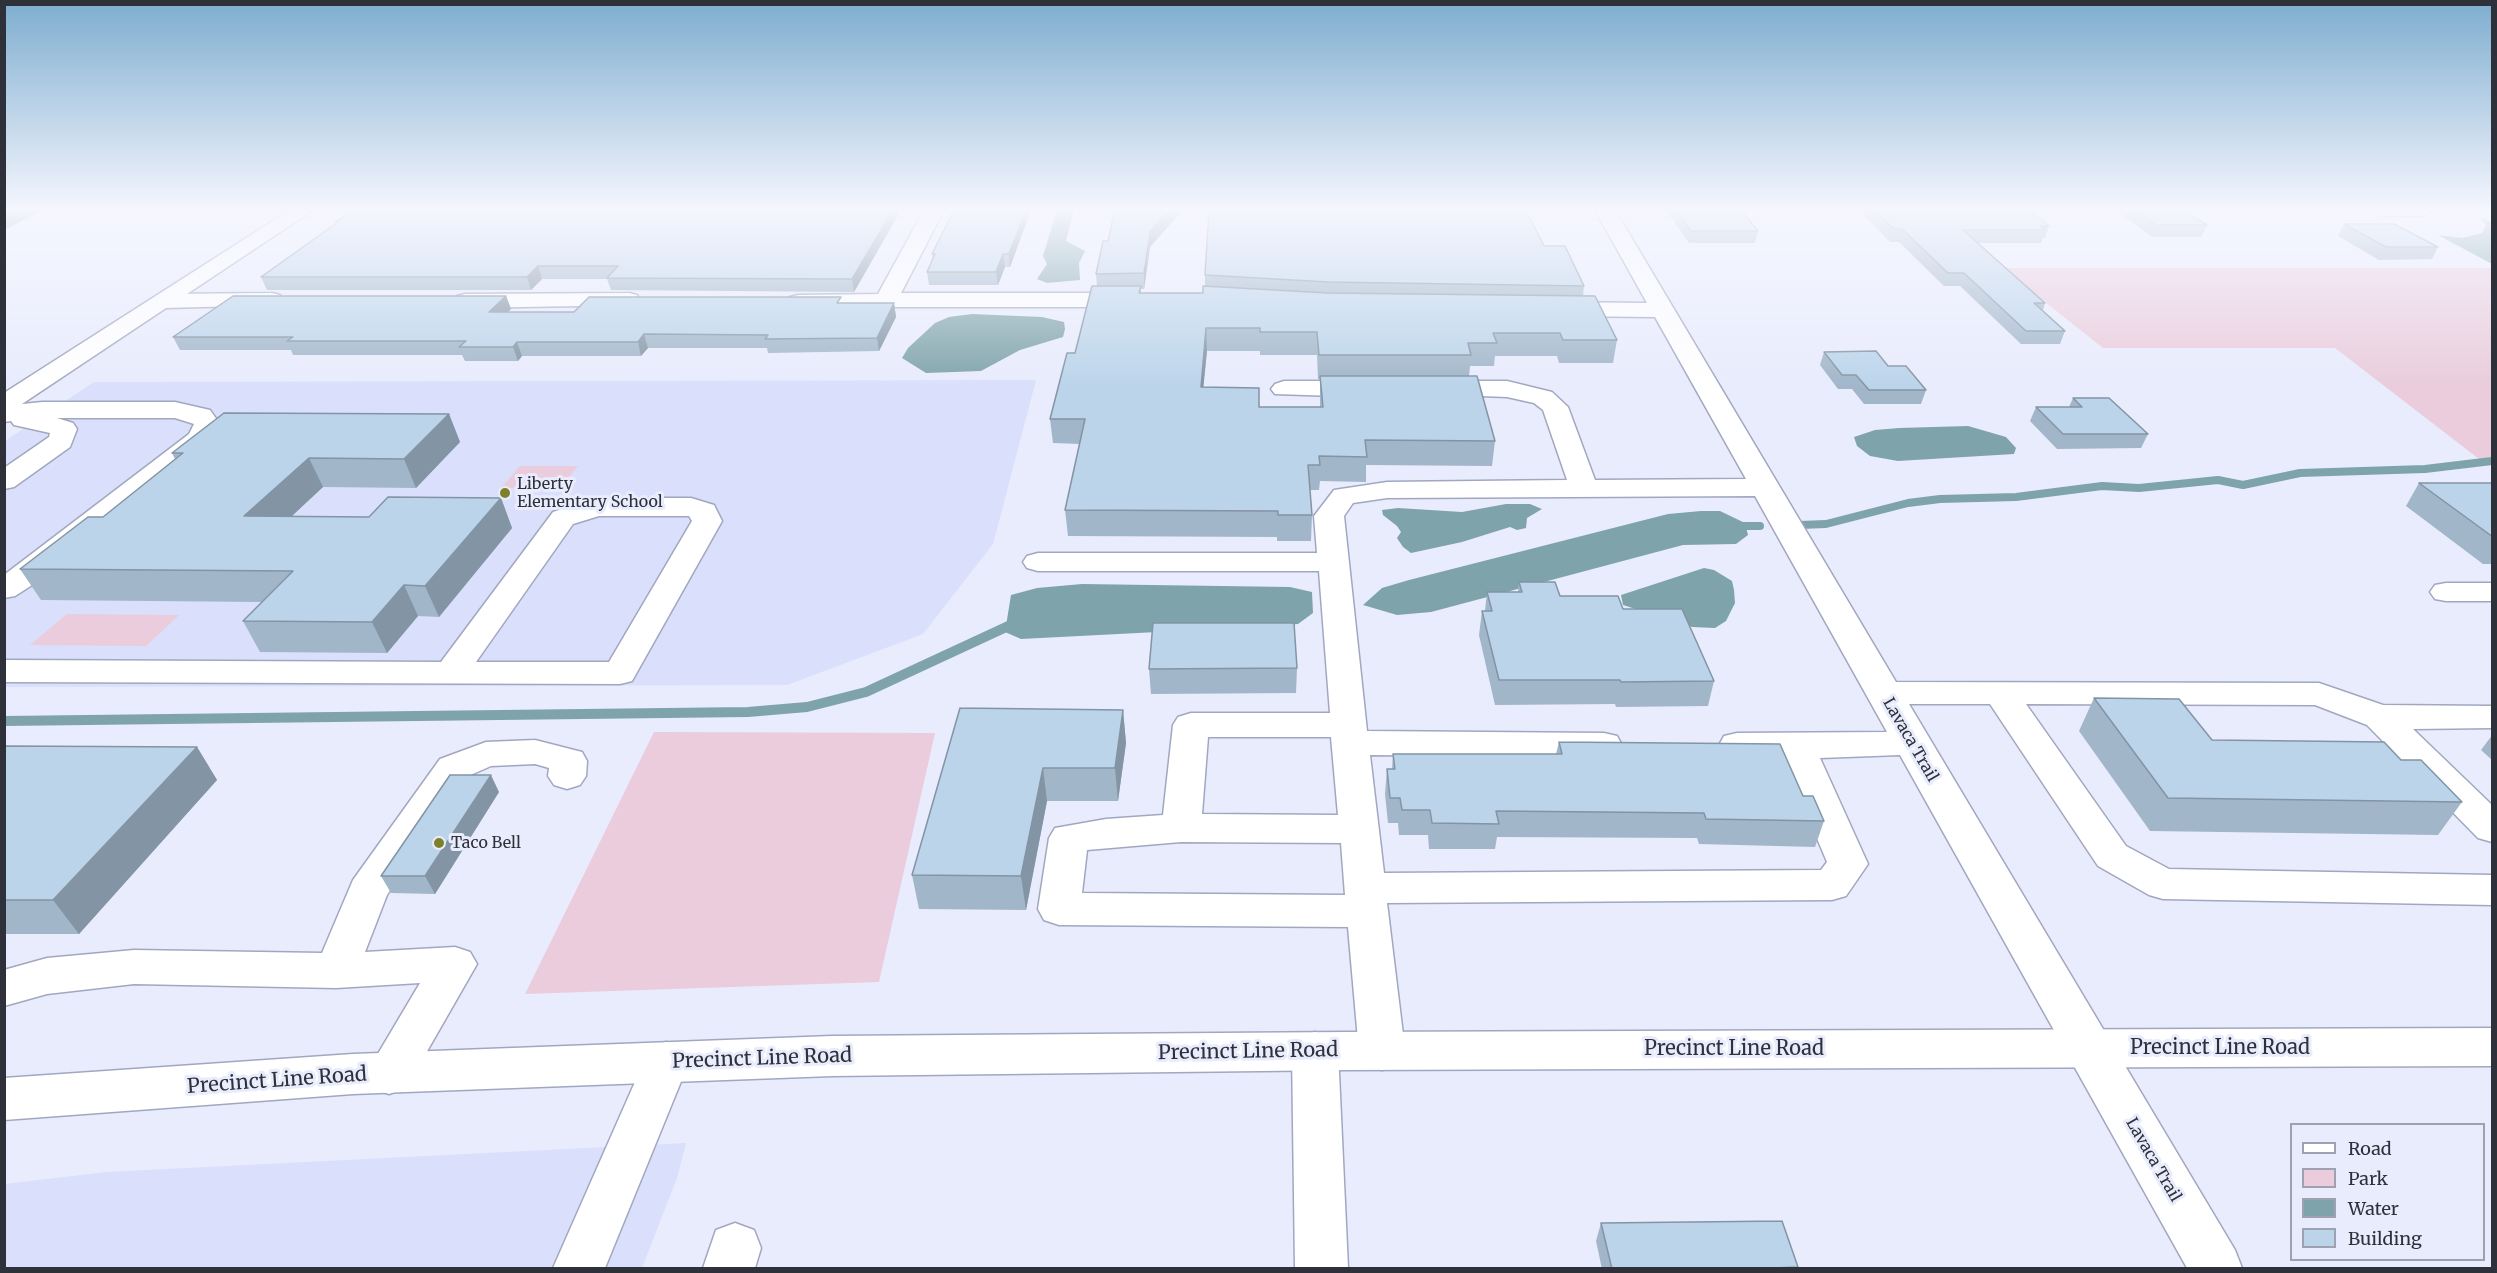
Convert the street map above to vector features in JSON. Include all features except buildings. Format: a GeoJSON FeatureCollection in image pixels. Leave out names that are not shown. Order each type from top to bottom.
{"type":"FeatureCollection","features":[{"type":"Feature","properties":{"kind":"street"},"geometry":{"type":"LineString","coordinates":[[4,405],[213,269]]}},
{"type":"Feature","properties":{"kind":"street"},"geometry":{"type":"LineString","coordinates":[[886,300],[902,269]]}},
{"type":"Feature","properties":{"kind":"street","name":"Lavaca Trail"},"geometry":{"type":"LineString","coordinates":[[1639,269],[2216,1269]]}},
{"type":"Feature","properties":{"kind":"street"},"geometry":{"type":"LineString","coordinates":[[165,301],[295,299]]}},
{"type":"Feature","properties":{"kind":"street"},"geometry":{"type":"LineString","coordinates":[[440,301],[648,300]]}},
{"type":"Feature","properties":{"kind":"street"},"geometry":{"type":"LineString","coordinates":[[777,302],[1151,300]]}},
{"type":"Feature","properties":{"kind":"street"},"geometry":{"type":"LineString","coordinates":[[1534,310],[1662,310]]}},
{"type":"Feature","properties":{"kind":"street"},"geometry":{"type":"LineString","coordinates":[[1284,389],[1507,388],[1543,397],[1555,407],[1584,488]]}},
{"type":"Feature","properties":{"kind":"street"},"geometry":{"type":"LineString","coordinates":[[4,415],[42,410],[175,410],[201,416],[207,424],[201,438],[32,571],[4,589]]}},
{"type":"Feature","properties":{"kind":"street"},"geometry":{"type":"LineString","coordinates":[[4,415],[51,424],[64,429],[61,441],[4,481]]}},
{"type":"Feature","properties":{"kind":"street"},"geometry":{"type":"LineString","coordinates":[[4,429],[51,424]]}},
{"type":"Feature","properties":{"kind":"street"},"geometry":{"type":"LineString","coordinates":[[1382,1051],[1358,829],[1329,516],[1344,496],[1387,490],[1764,487]]}},
{"type":"Feature","properties":{"kind":"street"},"geometry":{"type":"LineString","coordinates":[[4,671],[620,673],[707,521],[704,511],[692,507],[596,507],[578,511],[563,518],[451,672]]}},
{"type":"Feature","properties":{"kind":"street"},"geometry":{"type":"LineString","coordinates":[[1038,562],[1335,591]]}},
{"type":"Feature","properties":{"kind":"street"},"geometry":{"type":"LineString","coordinates":[[2446,592],[2493,592]]}},
{"type":"Feature","properties":{"kind":"street"},"geometry":{"type":"LineString","coordinates":[[1883,693],[2319,694],[2380,717],[2493,717]]}},
{"type":"Feature","properties":{"kind":"street"},"geometry":{"type":"LineString","coordinates":[[2000,693],[2112,856],[2163,884],[2493,890]]}},
{"type":"Feature","properties":{"kind":"street"},"geometry":{"type":"LineString","coordinates":[[2380,717],[2493,828]]}},
{"type":"Feature","properties":{"kind":"street"},"geometry":{"type":"LineString","coordinates":[[1181,828],[1191,725],[1349,734],[1633,745]]}},
{"type":"Feature","properties":{"kind":"street"},"geometry":{"type":"LineString","coordinates":[[1702,745],[1796,746],[1912,743]]}},
{"type":"Feature","properties":{"kind":"street"},"geometry":{"type":"LineString","coordinates":[[1358,829],[1181,828],[1069,838],[1059,909],[1832,885],[1848,864],[1796,746]]}},
{"type":"Feature","properties":{"kind":"street"},"geometry":{"type":"LineString","coordinates":[[336,971],[368,891],[453,768],[486,754],[535,752],[569,761],[567,776]]}},
{"type":"Feature","properties":{"kind":"street"},"geometry":{"type":"LineString","coordinates":[[4,988],[47,976],[134,967],[336,971],[455,964],[389,1074]]}},
{"type":"Feature","properties":{"kind":"street","name":"Precinct Line Road"},"geometry":{"type":"LineString","coordinates":[[4,1099],[354,1074],[832,1056],[1315,1051],[2493,1047]]}},
{"type":"Feature","properties":{"kind":"street"},"geometry":{"type":"LineString","coordinates":[[1315,1051],[1322,1269]]}},
{"type":"Feature","properties":{"kind":"street"},"geometry":{"type":"LineString","coordinates":[[579,1269],[666,1062]]}},
{"type":"Feature","properties":{"kind":"shaded area","name":"Liberty Elementary School"},"geometry":{"type":"Polygon","coordinates":[[[1036,380],[993,544],[923,634],[787,685],[5,687],[5,441],[94,382],[1036,380]]]}},
{"type":"Feature","properties":{"kind":"shaded area"},"geometry":{"type":"Polygon","coordinates":[[[686,1143],[677,1178],[642,1268],[5,1268],[4,1184],[107,1172],[686,1143]]]}},
{"type":"Feature","properties":{"kind":"green space"},"geometry":{"type":"Polygon","coordinates":[[[2004,269],[2492,269],[2492,459],[2479,459],[2335,348],[2103,348],[2004,269]]]}},
{"type":"Feature","properties":{"kind":"green space"},"geometry":{"type":"Polygon","coordinates":[[[520,466],[578,466],[560,488],[501,488],[520,466]]]}},
{"type":"Feature","properties":{"kind":"green space"},"geometry":{"type":"Polygon","coordinates":[[[67,614],[179,615],[146,646],[30,645],[67,614]]]}},
{"type":"Feature","properties":{"kind":"green space"},"geometry":{"type":"Polygon","coordinates":[[[654,732],[935,733],[879,982],[525,994],[654,732]]]}},
{"type":"Feature","properties":{"kind":"water"},"geometry":{"type":"Polygon","coordinates":[[[1043,269],[1079,269],[1080,280],[1047,283],[1037,279],[1043,269]]]}},
{"type":"Feature","properties":{"kind":"water"},"geometry":{"type":"Polygon","coordinates":[[[972,314],[1042,317],[1064,322],[1065,329],[1063,337],[1020,350],[981,371],[926,373],[902,358],[908,348],[935,323],[949,317],[972,314]]]}},
{"type":"Feature","properties":{"kind":"water"},"geometry":{"type":"Polygon","coordinates":[[[1968,426],[2006,437],[2016,448],[2014,454],[1898,461],[1870,456],[1857,446],[1854,437],[1875,430],[1968,426]]]}},
{"type":"Feature","properties":{"kind":"water"},"geometry":{"type":"Polygon","coordinates":[[[1506,504],[1530,504],[1542,509],[1527,518],[1526,528],[1517,530],[1510,527],[1462,542],[1411,553],[1397,538],[1401,532],[1397,526],[1383,515],[1382,510],[1398,508],[1462,512],[1506,504]]]}},
{"type":"Feature","properties":{"kind":"water"},"geometry":{"type":"Polygon","coordinates":[[[1720,511],[1745,523],[1748,535],[1736,544],[1683,545],[1431,612],[1397,615],[1363,605],[1382,588],[1409,580],[1668,514],[1720,511]]]}},
{"type":"Feature","properties":{"kind":"water"},"geometry":{"type":"Polygon","coordinates":[[[1704,568],[1714,570],[1732,581],[1734,590],[1735,603],[1726,621],[1715,628],[1692,627],[1623,605],[1621,595],[1704,568]]]}},
{"type":"Feature","properties":{"kind":"water"},"geometry":{"type":"Polygon","coordinates":[[[1082,584],[1290,587],[1312,592],[1313,613],[1298,624],[1274,626],[1021,639],[1005,632],[1011,595],[1037,588],[1082,584]]]}},
{"type":"Feature","properties":{"kind":"waterway"},"geometry":{"type":"LineString","coordinates":[[1800,525],[1826,524],[1908,503],[1940,499],[2016,497],[2102,486],[2139,488],[2218,480],[2243,485],[2300,473],[2425,469],[2492,461]]}},
{"type":"Feature","properties":{"kind":"waterway"},"geometry":{"type":"LineString","coordinates":[[1733,526],[1760,526]]}},
{"type":"Feature","properties":{"kind":"waterway"},"geometry":{"type":"LineString","coordinates":[[4,721],[748,712],[807,707],[866,692],[1017,622]]}},
{"type":"Feature","properties":{"kind":"place","name":"Liberty Elementary School"},"geometry":{"type":"Point","coordinates":[505,493]}},
{"type":"Feature","properties":{"kind":"place","name":"Taco Bell"},"geometry":{"type":"Point","coordinates":[439,843]}}]}
